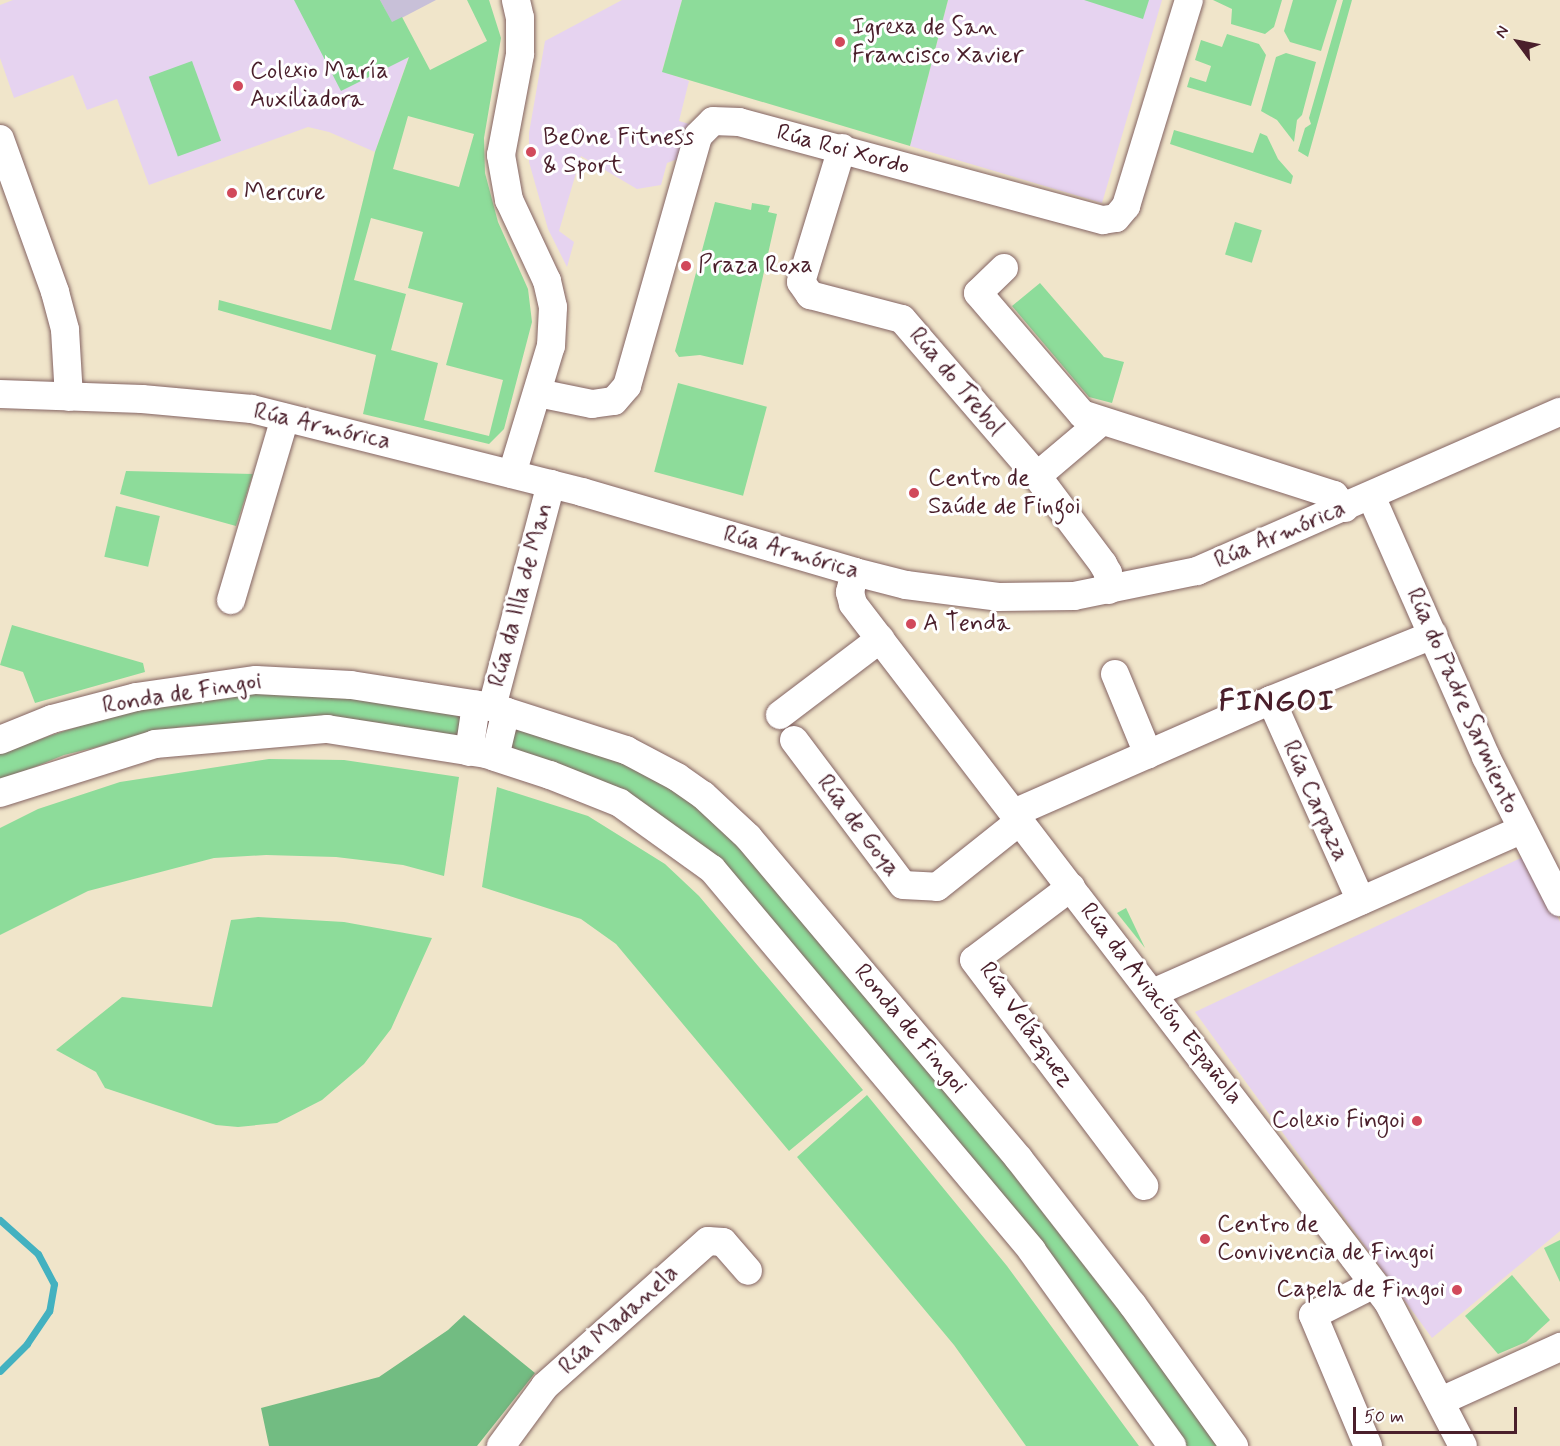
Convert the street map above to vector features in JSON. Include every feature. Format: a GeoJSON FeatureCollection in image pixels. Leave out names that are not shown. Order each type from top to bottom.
{"type":"FeatureCollection","features":[{"type":"Feature","properties":{"kind":"street"},"geometry":{"type":"LineString","coordinates":[[512,474],[551,346],[553,307],[547,281],[508,200],[501,155],[520,54],[516,0]]}},
{"type":"Feature","properties":{"kind":"street","name":"Rúa Roi Xordo"},"geometry":{"type":"LineString","coordinates":[[538,393],[592,404],[614,401],[627,386],[698,136],[705,127],[722,118],[1103,219],[1116,218],[1126,206],[1189,0]]}},
{"type":"Feature","properties":{"kind":"street"},"geometry":{"type":"LineString","coordinates":[[0,139],[10,196],[65,330],[69,397]]}},
{"type":"Feature","properties":{"kind":"street","name":"Rúa do Trebol"},"geometry":{"type":"LineString","coordinates":[[842,148],[801,282],[810,296],[903,319],[1036,477],[1108,573],[1109,590]]}},
{"type":"Feature","properties":{"kind":"street"},"geometry":{"type":"LineString","coordinates":[[1004,268],[978,293],[1082,414],[1334,495],[1345,508]]}},
{"type":"Feature","properties":{"kind":"street","name":"Rúa Armórica"},"geometry":{"type":"LineString","coordinates":[[0,394],[252,410],[551,484],[855,573],[906,585],[998,597],[1074,596],[1197,571],[1345,508],[1560,411]]}},
{"type":"Feature","properties":{"kind":"street"},"geometry":{"type":"LineString","coordinates":[[231,600],[285,418]]}},
{"type":"Feature","properties":{"kind":"street"},"geometry":{"type":"LineString","coordinates":[[1036,477],[1102,421]]}},
{"type":"Feature","properties":{"kind":"street","name":"Rúa da Illa de Man"},"geometry":{"type":"LineString","coordinates":[[491,708],[551,484]]}},
{"type":"Feature","properties":{"kind":"street","name":"Rúa do Padre Sarmiento"},"geometry":{"type":"LineString","coordinates":[[1371,496],[1521,830],[1560,902]]}},
{"type":"Feature","properties":{"kind":"street","name":"Rúa da Aviación Española"},"geometry":{"type":"LineString","coordinates":[[855,573],[850,592],[853,604],[1374,1284],[1441,1401],[1463,1446]]}},
{"type":"Feature","properties":{"kind":"street","name":"Rúa de Goya"},"geometry":{"type":"LineString","coordinates":[[794,740],[903,885],[937,887],[1017,817],[1148,754],[1271,700],[1433,635]]}},
{"type":"Feature","properties":{"kind":"street"},"geometry":{"type":"LineString","coordinates":[[780,715],[880,639]]}},
{"type":"Feature","properties":{"kind":"street"},"geometry":{"type":"LineString","coordinates":[[1115,674],[1148,754]]}},
{"type":"Feature","properties":{"kind":"street","name":"Ronda de Fingoi"},"geometry":{"type":"LineString","coordinates":[[0,740],[52,719],[136,697],[256,680],[351,685],[491,708],[626,750],[666,771],[703,795],[748,837],[1019,1159],[1132,1304],[1234,1446]]}},
{"type":"Feature","properties":{"kind":"street","name":"Rúa Carpaza"},"geometry":{"type":"LineString","coordinates":[[1271,700],[1361,901]]}},
{"type":"Feature","properties":{"kind":"street"},"geometry":{"type":"LineString","coordinates":[[482,755],[491,708]]}},
{"type":"Feature","properties":{"kind":"street","name":"Ronda de Fingoi"},"geometry":{"type":"LineString","coordinates":[[0,793],[155,744],[327,729],[482,755],[620,803],[712,869],[1032,1251],[1172,1446]]}},
{"type":"Feature","properties":{"kind":"street"},"geometry":{"type":"LineString","coordinates":[[1153,993],[1521,830]]}},
{"type":"Feature","properties":{"kind":"street","name":"Rúa Velázquez"},"geometry":{"type":"LineString","coordinates":[[1071,887],[974,960],[1144,1186]]}},
{"type":"Feature","properties":{"kind":"street","name":"Rúa Madanela"},"geometry":{"type":"LineString","coordinates":[[501,1446],[545,1386],[708,1241],[723,1242],[748,1271]]}},
{"type":"Feature","properties":{"kind":"street"},"geometry":{"type":"LineString","coordinates":[[1368,1446],[1313,1315],[1374,1284]]}},
{"type":"Feature","properties":{"kind":"street"},"geometry":{"type":"LineString","coordinates":[[1441,1401],[1560,1347]]}},
{"type":"Feature","properties":{"kind":"shaded area","name":"Colexio María Auxiliadora"},"geometry":{"type":"Polygon","coordinates":[[[13,0],[380,0],[409,56],[375,152],[329,132],[308,127],[149,185],[117,99],[87,110],[73,75],[14,98],[0,58],[0,5],[13,0]]]}},
{"type":"Feature","properties":{"kind":"shaded area"},"geometry":{"type":"Polygon","coordinates":[[[380,0],[436,0],[392,23],[380,0]]]}},
{"type":"Feature","properties":{"kind":"shaded area"},"geometry":{"type":"Polygon","coordinates":[[[622,0],[682,0],[662,71],[689,81],[679,121],[696,126],[688,155],[667,163],[661,185],[637,189],[581,156],[559,231],[574,242],[567,267],[548,229],[529,162],[529,133],[545,41],[622,0]]]}},
{"type":"Feature","properties":{"kind":"shaded area"},"geometry":{"type":"Polygon","coordinates":[[[948,0],[1162,0],[1102,203],[910,146],[948,0]]]}},
{"type":"Feature","properties":{"kind":"shaded area","name":"Colexio Fingoi"},"geometry":{"type":"Polygon","coordinates":[[[1527,855],[1560,922],[1560,1231],[1432,1338],[1195,1012],[1527,855]]]}},
{"type":"Feature","properties":{"kind":"green space"},"geometry":{"type":"Polygon","coordinates":[[[294,0],[380,0],[392,22],[402,17],[430,70],[487,41],[467,0],[489,0],[501,38],[484,138],[485,173],[498,222],[528,289],[532,322],[504,429],[489,444],[363,414],[376,355],[218,310],[219,300],[331,330],[375,152],[409,57],[341,91],[294,0]],[[408,116],[393,169],[459,187],[474,134],[408,116]],[[371,218],[354,280],[406,294],[391,350],[438,363],[424,420],[489,436],[503,380],[446,365],[463,303],[408,288],[423,232],[371,218]]]}},
{"type":"Feature","properties":{"kind":"green space"},"geometry":{"type":"Polygon","coordinates":[[[682,0],[948,0],[910,146],[662,72],[682,0]]]}},
{"type":"Feature","properties":{"kind":"green space"},"geometry":{"type":"Polygon","coordinates":[[[1084,0],[1149,0],[1143,19],[1084,0]]]}},
{"type":"Feature","properties":{"kind":"green space"},"geometry":{"type":"Polygon","coordinates":[[[1213,0],[1282,0],[1274,27],[1265,34],[1231,24],[1232,9],[1213,0]]]}},
{"type":"Feature","properties":{"kind":"green space"},"geometry":{"type":"Polygon","coordinates":[[[1293,0],[1337,0],[1321,51],[1290,42],[1284,31],[1293,0]]]}},
{"type":"Feature","properties":{"kind":"green space"},"geometry":{"type":"Polygon","coordinates":[[[1343,0],[1352,0],[1308,157],[1298,151],[1305,128],[1311,124],[1309,118],[1343,0]]]}},
{"type":"Feature","properties":{"kind":"green space"},"geometry":{"type":"Polygon","coordinates":[[[1227,34],[1259,44],[1266,55],[1251,106],[1187,87],[1190,77],[1206,82],[1211,66],[1195,60],[1201,40],[1222,47],[1227,34]]]}},
{"type":"Feature","properties":{"kind":"green space"},"geometry":{"type":"Polygon","coordinates":[[[1286,53],[1316,62],[1302,115],[1297,120],[1294,142],[1277,120],[1261,111],[1276,57],[1286,53]]]}},
{"type":"Feature","properties":{"kind":"green space"},"geometry":{"type":"Polygon","coordinates":[[[192,61],[221,141],[178,157],[149,77],[192,61]]]}},
{"type":"Feature","properties":{"kind":"green space"},"geometry":{"type":"Polygon","coordinates":[[[1174,130],[1253,153],[1260,133],[1267,136],[1278,159],[1293,176],[1291,184],[1170,144],[1174,130]]]}},
{"type":"Feature","properties":{"kind":"green space"},"geometry":{"type":"Polygon","coordinates":[[[715,202],[751,210],[752,203],[770,206],[768,212],[777,214],[743,365],[700,355],[679,357],[675,351],[715,202]]]}},
{"type":"Feature","properties":{"kind":"green space"},"geometry":{"type":"Polygon","coordinates":[[[1235,222],[1262,230],[1252,263],[1225,255],[1235,222]]]}},
{"type":"Feature","properties":{"kind":"green space"},"geometry":{"type":"Polygon","coordinates":[[[1040,283],[1104,357],[1124,362],[1112,403],[1089,397],[1012,306],[1040,283]]]}},
{"type":"Feature","properties":{"kind":"green space"},"geometry":{"type":"Polygon","coordinates":[[[678,383],[767,407],[743,496],[654,472],[678,383]]]}},
{"type":"Feature","properties":{"kind":"green space"},"geometry":{"type":"Polygon","coordinates":[[[126,471],[253,474],[236,526],[120,494],[126,471]]]}},
{"type":"Feature","properties":{"kind":"green space"},"geometry":{"type":"Polygon","coordinates":[[[116,506],[160,516],[148,567],[104,557],[116,506]]]}},
{"type":"Feature","properties":{"kind":"green space"},"geometry":{"type":"Polygon","coordinates":[[[12,625],[143,663],[145,672],[35,703],[23,672],[0,665],[12,625]]]}},
{"type":"Feature","properties":{"kind":"green space"},"geometry":{"type":"Polygon","coordinates":[[[259,692],[359,697],[465,717],[466,728],[457,735],[445,736],[374,722],[298,719],[180,727],[64,755],[0,781],[0,754],[49,736],[146,705],[259,692]]]}},
{"type":"Feature","properties":{"kind":"green space"},"geometry":{"type":"Polygon","coordinates":[[[515,727],[597,751],[645,772],[687,799],[720,827],[773,884],[1032,1190],[1219,1446],[1185,1446],[733,878],[510,749],[515,727]]]}},
{"type":"Feature","properties":{"kind":"green space"},"geometry":{"type":"Polygon","coordinates":[[[269,759],[344,760],[459,777],[444,876],[403,865],[336,857],[266,855],[214,858],[88,891],[0,935],[0,828],[38,809],[120,782],[269,759]]]}},
{"type":"Feature","properties":{"kind":"green space"},"geometry":{"type":"Polygon","coordinates":[[[497,787],[588,816],[665,864],[699,896],[863,1090],[789,1151],[616,944],[581,919],[482,887],[497,787]]]}},
{"type":"Feature","properties":{"kind":"green space"},"geometry":{"type":"Polygon","coordinates":[[[1126,908],[1145,948],[1117,913],[1126,908]]]}},
{"type":"Feature","properties":{"kind":"green space"},"geometry":{"type":"Polygon","coordinates":[[[258,917],[344,922],[432,938],[391,1029],[364,1064],[322,1100],[277,1123],[238,1127],[216,1125],[105,1088],[96,1072],[56,1050],[122,997],[212,1007],[231,920],[258,917]]]}},
{"type":"Feature","properties":{"kind":"green space"},"geometry":{"type":"Polygon","coordinates":[[[867,1095],[1007,1266],[1139,1446],[1026,1446],[954,1345],[797,1157],[867,1095]]]}},
{"type":"Feature","properties":{"kind":"green space"},"geometry":{"type":"Polygon","coordinates":[[[1560,1240],[1560,1282],[1544,1248],[1560,1240]]]}},
{"type":"Feature","properties":{"kind":"green space"},"geometry":{"type":"Polygon","coordinates":[[[1512,1275],[1550,1320],[1526,1342],[1498,1354],[1465,1316],[1512,1275]]]}},
{"type":"Feature","properties":{"kind":"green space"},"geometry":{"type":"Polygon","coordinates":[[[464,1315],[535,1373],[477,1446],[269,1446],[261,1408],[379,1377],[448,1330],[464,1315]]]}},
{"type":"Feature","properties":{"kind":"waterway"},"geometry":{"type":"LineString","coordinates":[[0,1220],[38,1254],[54,1284],[49,1311],[27,1344],[0,1371]]}},
{"type":"Feature","properties":{"kind":"place","name":"Igrexa de San Francisco Xavier"},"geometry":{"type":"Point","coordinates":[840,42]}},
{"type":"Feature","properties":{"kind":"place","name":"Colexio María Auxiliadora"},"geometry":{"type":"Point","coordinates":[238,86]}},
{"type":"Feature","properties":{"kind":"place","name":"BeOne Fitness & Sport"},"geometry":{"type":"Point","coordinates":[531,152]}},
{"type":"Feature","properties":{"kind":"place","name":"Mercure"},"geometry":{"type":"Point","coordinates":[232,193]}},
{"type":"Feature","properties":{"kind":"place","name":"Praza Roxa"},"geometry":{"type":"Point","coordinates":[686,266]}},
{"type":"Feature","properties":{"kind":"place","name":"Centro de Saúde de Fingoi"},"geometry":{"type":"Point","coordinates":[914,493]}},
{"type":"Feature","properties":{"kind":"place","name":"A Tenda"},"geometry":{"type":"Point","coordinates":[911,624]}},
{"type":"Feature","properties":{"kind":"place","name":"Colexio Fingoi"},"geometry":{"type":"Point","coordinates":[1417,1121]}},
{"type":"Feature","properties":{"kind":"place","name":"Centro de Convivencia de Fingoi"},"geometry":{"type":"Point","coordinates":[1205,1239]}},
{"type":"Feature","properties":{"kind":"place","name":"Capela de Fingoi"},"geometry":{"type":"Point","coordinates":[1457,1290]}},
{"type":"Feature","properties":{"kind":"district","name":"FINGOI"},"geometry":{"type":"Point","coordinates":[1277,702]}}]}
